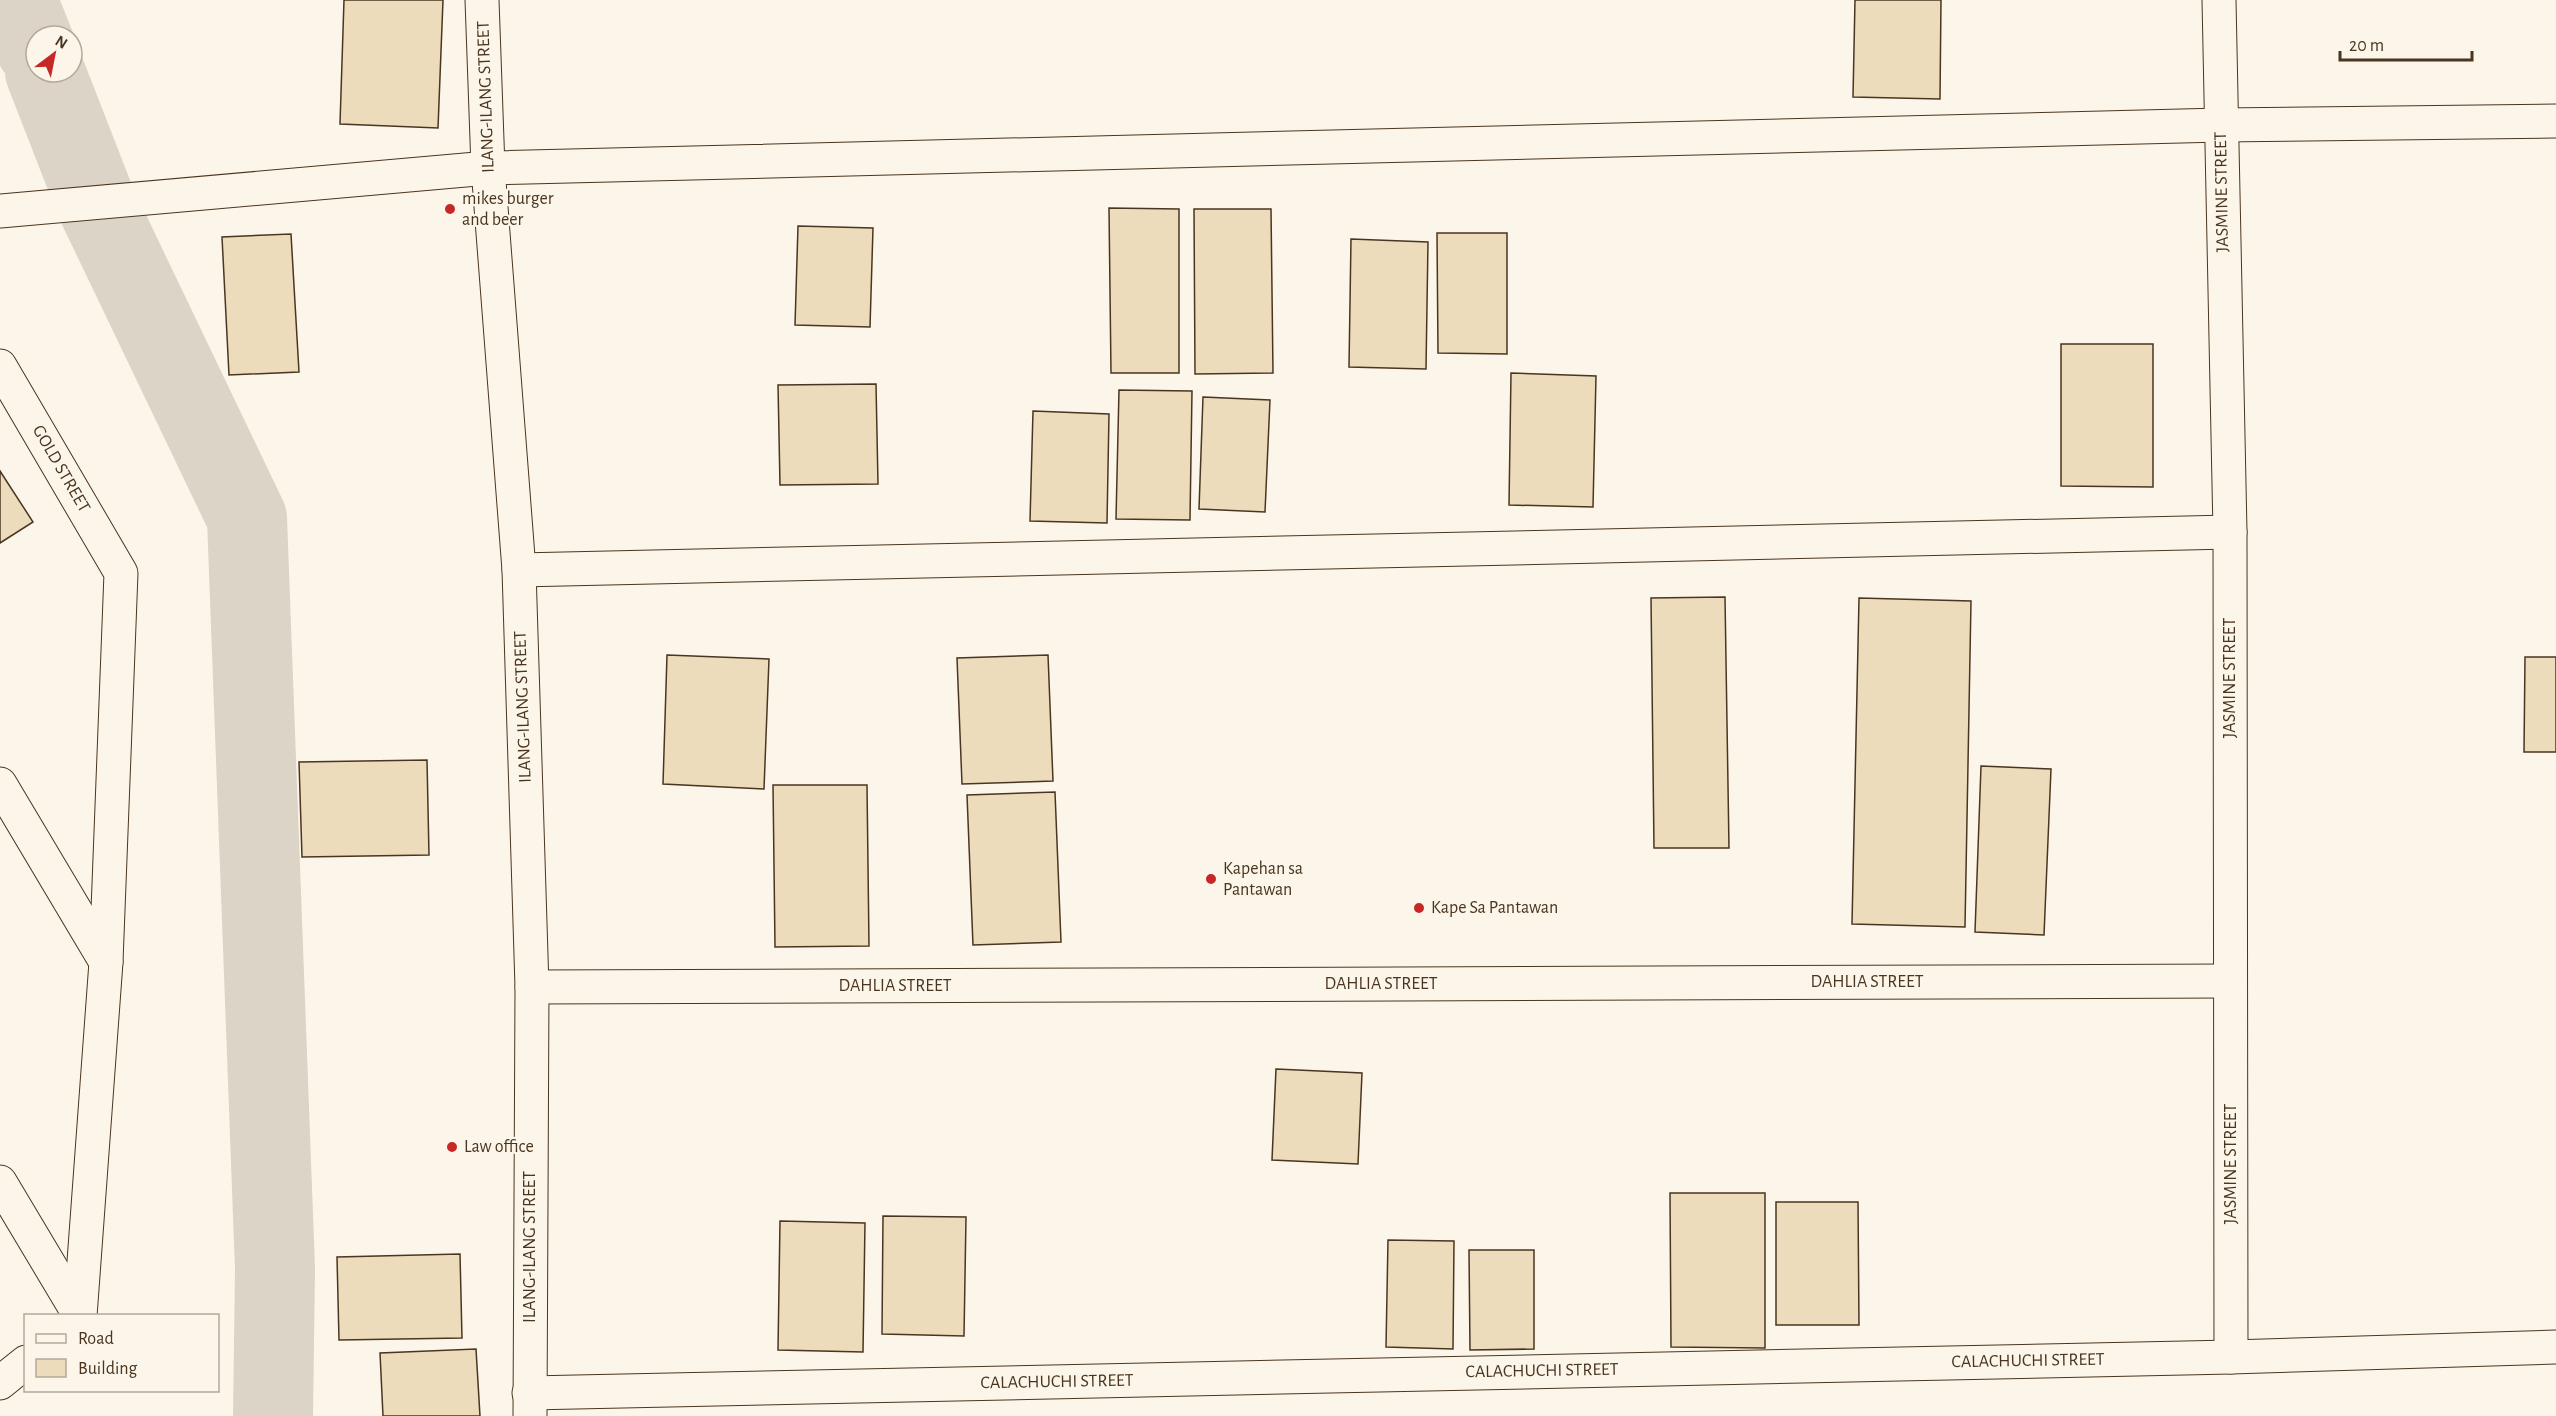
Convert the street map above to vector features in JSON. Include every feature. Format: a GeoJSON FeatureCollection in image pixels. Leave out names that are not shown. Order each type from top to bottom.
{"type":"FeatureCollection","features":[{"type":"Feature","properties":{"kind":"street","name":"ILANG-ILANG STREET"},"geometry":{"type":"LineString","coordinates":[[482,0],[488,168],[519,570],[531,987],[529,1405]]}},
{"type":"Feature","properties":{"kind":"street","name":"JASMINE STREET"},"geometry":{"type":"LineString","coordinates":[[2219,0],[2230,532],[2231,1357]]}},
{"type":"Feature","properties":{"kind":"street"},"geometry":{"type":"LineString","coordinates":[[0,211],[488,168],[2221,125],[2556,121]]}},
{"type":"Feature","properties":{"kind":"street","name":"GOLD STREET"},"geometry":{"type":"LineString","coordinates":[[0,366],[121,573],[106,962]]}},
{"type":"Feature","properties":{"kind":"street"},"geometry":{"type":"LineString","coordinates":[[519,570],[2230,532]]}},
{"type":"Feature","properties":{"kind":"street"},"geometry":{"type":"LineString","coordinates":[[0,784],[106,962],[80,1314]]}},
{"type":"Feature","properties":{"kind":"street","name":"DAHLIA STREET"},"geometry":{"type":"LineString","coordinates":[[531,987],[2230,981]]}},
{"type":"Feature","properties":{"kind":"street"},"geometry":{"type":"LineString","coordinates":[[0,1182],[79,1314]]}},
{"type":"Feature","properties":{"kind":"street","name":"CALACHUCHI STREET"},"geometry":{"type":"LineString","coordinates":[[529,1405],[2556,1347]]}},
{"type":"Feature","properties":{"kind":"street"},"geometry":{"type":"LineString","coordinates":[[0,1383],[24,1364]]}},
{"type":"Feature","properties":{"kind":"building"},"geometry":{"type":"Polygon","coordinates":[[[344,0],[443,0],[438,128],[340,124],[344,0]]]}},
{"type":"Feature","properties":{"kind":"building"},"geometry":{"type":"Polygon","coordinates":[[[1855,0],[1941,0],[1940,99],[1853,97],[1855,0]]]}},
{"type":"Feature","properties":{"kind":"building"},"geometry":{"type":"Polygon","coordinates":[[[1109,208],[1179,209],[1179,373],[1111,373],[1109,208]]]}},
{"type":"Feature","properties":{"kind":"building"},"geometry":{"type":"Polygon","coordinates":[[[1194,209],[1271,209],[1273,373],[1195,374],[1194,209]]]}},
{"type":"Feature","properties":{"kind":"building"},"geometry":{"type":"Polygon","coordinates":[[[798,226],[873,228],[870,327],[795,325],[798,226]]]}},
{"type":"Feature","properties":{"kind":"building"},"geometry":{"type":"Polygon","coordinates":[[[1437,233],[1507,233],[1507,354],[1438,353],[1437,233]]]}},
{"type":"Feature","properties":{"kind":"building"},"geometry":{"type":"Polygon","coordinates":[[[291,234],[299,372],[229,375],[222,237],[291,234]]]}},
{"type":"Feature","properties":{"kind":"building"},"geometry":{"type":"Polygon","coordinates":[[[1351,239],[1428,242],[1426,369],[1349,367],[1351,239]]]}},
{"type":"Feature","properties":{"kind":"building"},"geometry":{"type":"Polygon","coordinates":[[[2061,344],[2153,344],[2153,487],[2061,486],[2061,344]]]}},
{"type":"Feature","properties":{"kind":"building"},"geometry":{"type":"Polygon","coordinates":[[[1511,373],[1596,376],[1593,507],[1509,505],[1511,373]]]}},
{"type":"Feature","properties":{"kind":"building"},"geometry":{"type":"Polygon","coordinates":[[[876,384],[878,484],[780,485],[778,385],[876,384]]]}},
{"type":"Feature","properties":{"kind":"building"},"geometry":{"type":"Polygon","coordinates":[[[1119,390],[1192,391],[1190,520],[1116,519],[1119,390]]]}},
{"type":"Feature","properties":{"kind":"building"},"geometry":{"type":"Polygon","coordinates":[[[1203,397],[1270,400],[1265,512],[1199,509],[1203,397]]]}},
{"type":"Feature","properties":{"kind":"building"},"geometry":{"type":"Polygon","coordinates":[[[1033,411],[1109,414],[1107,523],[1030,521],[1033,411]]]}},
{"type":"Feature","properties":{"kind":"building"},"geometry":{"type":"Polygon","coordinates":[[[0,471],[33,522],[0,543],[0,471]]]}},
{"type":"Feature","properties":{"kind":"building"},"geometry":{"type":"Polygon","coordinates":[[[1725,597],[1729,848],[1654,848],[1651,598],[1725,597]]]}},
{"type":"Feature","properties":{"kind":"building"},"geometry":{"type":"Polygon","coordinates":[[[1859,598],[1971,601],[1965,927],[1852,924],[1859,598]]]}},
{"type":"Feature","properties":{"kind":"building"},"geometry":{"type":"Polygon","coordinates":[[[667,655],[769,659],[764,789],[663,784],[667,655]]]}},
{"type":"Feature","properties":{"kind":"building"},"geometry":{"type":"Polygon","coordinates":[[[1048,655],[1053,781],[962,784],[957,658],[1048,655]]]}},
{"type":"Feature","properties":{"kind":"building"},"geometry":{"type":"Polygon","coordinates":[[[2525,657],[2556,657],[2556,752],[2524,752],[2525,657]]]}},
{"type":"Feature","properties":{"kind":"building"},"geometry":{"type":"Polygon","coordinates":[[[427,760],[429,855],[302,857],[299,762],[427,760]]]}},
{"type":"Feature","properties":{"kind":"building"},"geometry":{"type":"Polygon","coordinates":[[[1981,766],[2051,769],[2044,935],[1975,932],[1981,766]]]}},
{"type":"Feature","properties":{"kind":"building"},"geometry":{"type":"Polygon","coordinates":[[[773,785],[867,785],[869,946],[775,947],[773,785]]]}},
{"type":"Feature","properties":{"kind":"building"},"geometry":{"type":"Polygon","coordinates":[[[1055,792],[1061,942],[973,945],[967,795],[1055,792]]]}},
{"type":"Feature","properties":{"kind":"building"},"geometry":{"type":"Polygon","coordinates":[[[1276,1069],[1362,1073],[1358,1164],[1272,1160],[1276,1069]]]}},
{"type":"Feature","properties":{"kind":"building"},"geometry":{"type":"Polygon","coordinates":[[[1670,1193],[1765,1193],[1765,1348],[1671,1347],[1670,1193]]]}},
{"type":"Feature","properties":{"kind":"building"},"geometry":{"type":"Polygon","coordinates":[[[1776,1202],[1858,1202],[1859,1325],[1776,1325],[1776,1202]]]}},
{"type":"Feature","properties":{"kind":"building"},"geometry":{"type":"Polygon","coordinates":[[[883,1216],[966,1217],[964,1336],[882,1334],[883,1216]]]}},
{"type":"Feature","properties":{"kind":"building"},"geometry":{"type":"Polygon","coordinates":[[[780,1221],[865,1223],[863,1352],[778,1350],[780,1221]]]}},
{"type":"Feature","properties":{"kind":"building"},"geometry":{"type":"Polygon","coordinates":[[[1388,1240],[1454,1241],[1453,1349],[1386,1347],[1388,1240]]]}},
{"type":"Feature","properties":{"kind":"building"},"geometry":{"type":"Polygon","coordinates":[[[1469,1250],[1534,1250],[1534,1349],[1470,1350],[1469,1250]]]}},
{"type":"Feature","properties":{"kind":"building"},"geometry":{"type":"Polygon","coordinates":[[[460,1254],[462,1338],[339,1340],[337,1257],[460,1254]]]}},
{"type":"Feature","properties":{"kind":"building"},"geometry":{"type":"Polygon","coordinates":[[[476,1349],[480,1416],[383,1416],[380,1353],[476,1349]]]}},
{"type":"Feature","properties":{"kind":"waterway"},"geometry":{"type":"LineString","coordinates":[[17,0],[26,24]]}},
{"type":"Feature","properties":{"kind":"waterway"},"geometry":{"type":"LineString","coordinates":[[50,84],[96,203],[247,518],[275,1269],[273,1416]]}},
{"type":"Feature","properties":{"kind":"place","name":"mikes burger and beer"},"geometry":{"type":"Point","coordinates":[450,209]}},
{"type":"Feature","properties":{"kind":"place","name":"Kapehan sa Pantawan"},"geometry":{"type":"Point","coordinates":[1211,879]}},
{"type":"Feature","properties":{"kind":"place","name":"Kape Sa Pantawan"},"geometry":{"type":"Point","coordinates":[1419,908]}},
{"type":"Feature","properties":{"kind":"place","name":"Law office"},"geometry":{"type":"Point","coordinates":[452,1147]}}]}
